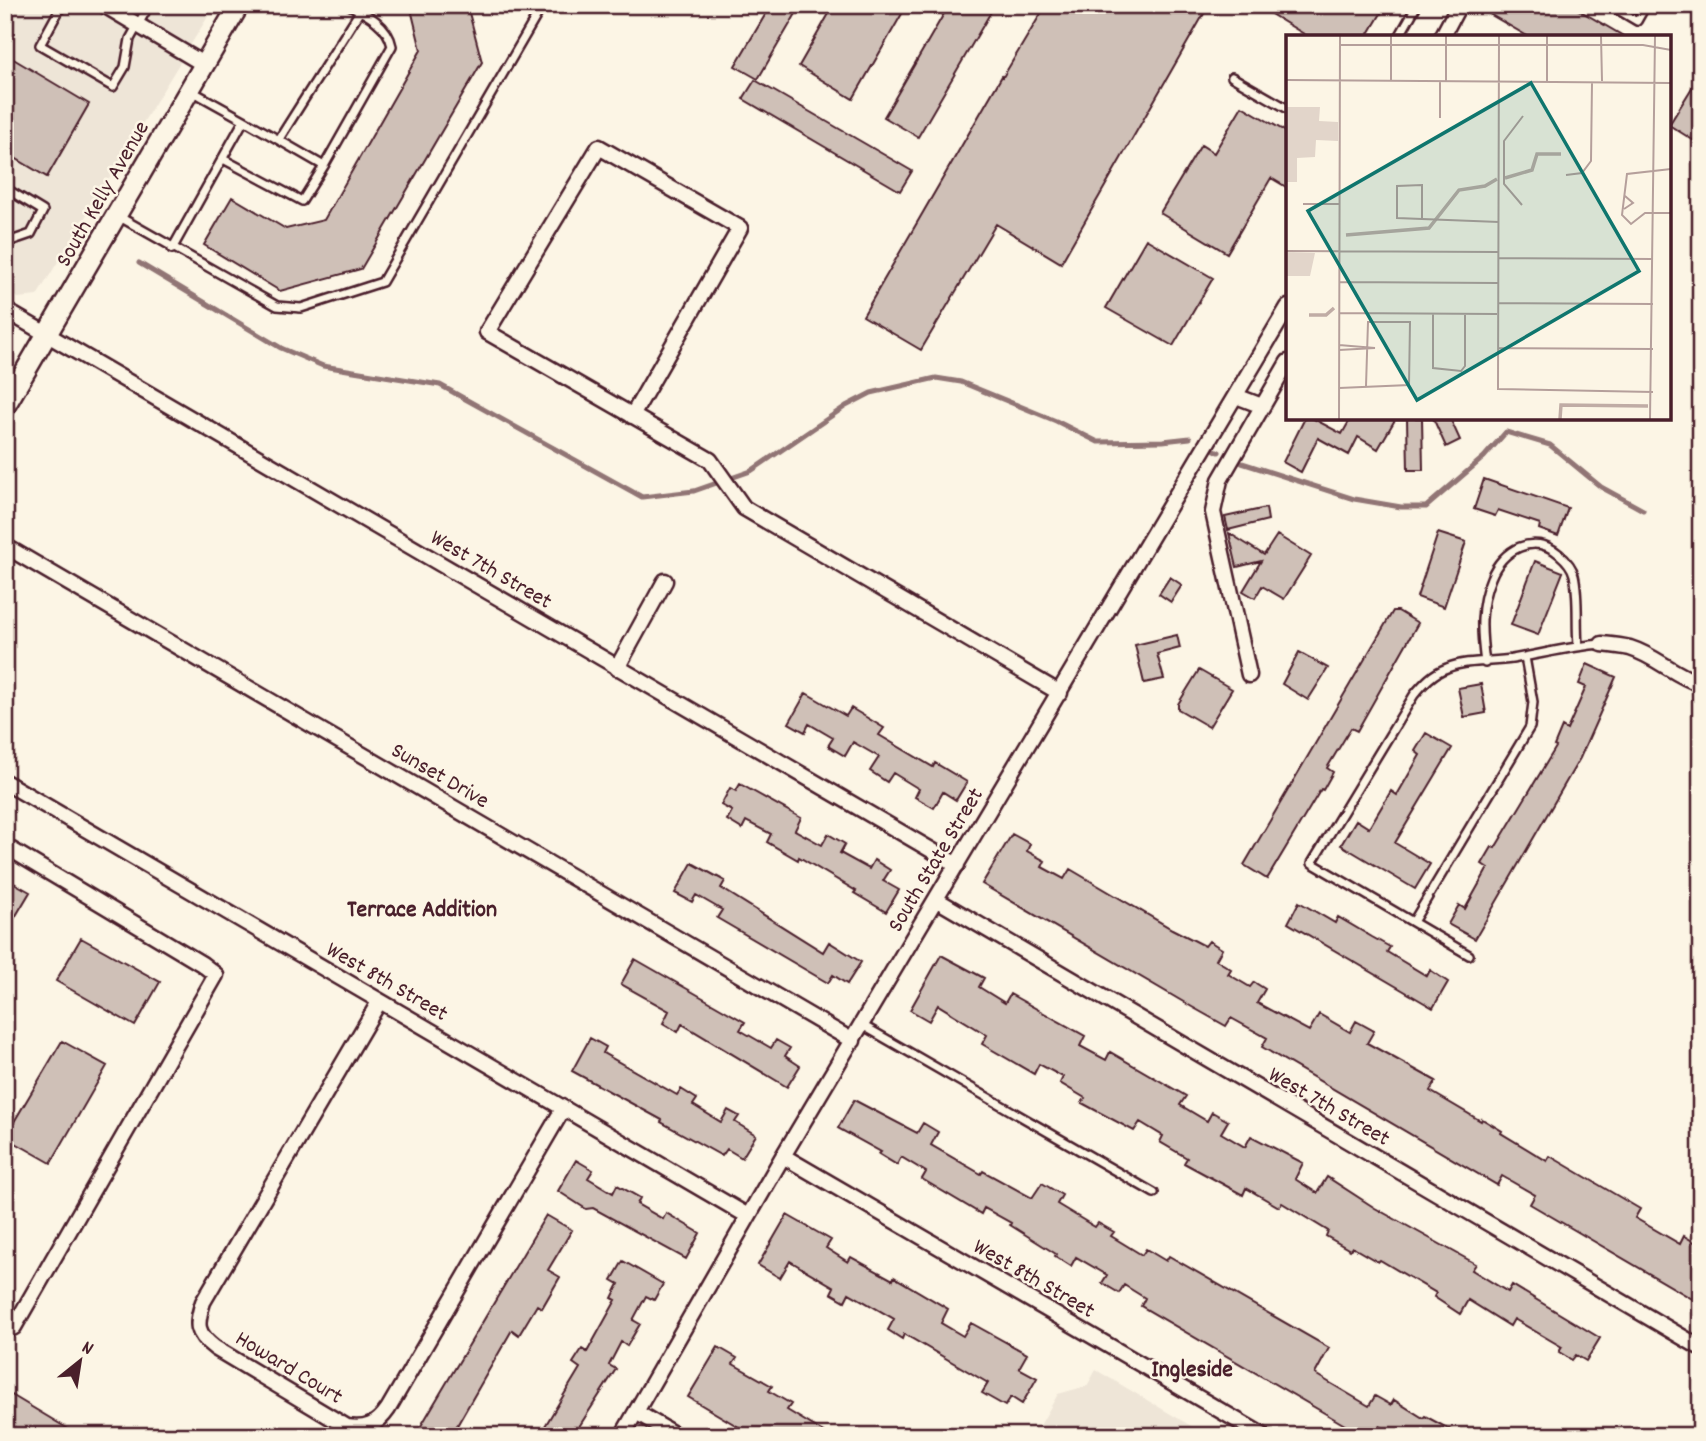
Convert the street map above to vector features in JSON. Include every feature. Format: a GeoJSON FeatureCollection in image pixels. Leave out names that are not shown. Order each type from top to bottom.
{"type":"FeatureCollection","features":[{"type":"Feature","properties":{"kind":"main road","name":"South Kelly Avenue"},"geometry":{"type":"LineString","coordinates":[[8,393],[48,335],[239,5]]}},
{"type":"Feature","properties":{"kind":"street"},"geometry":{"type":"LineString","coordinates":[[104,5],[205,65]]}},
{"type":"Feature","properties":{"kind":"street"},"geometry":{"type":"LineString","coordinates":[[1443,35],[1459,5]]}},
{"type":"Feature","properties":{"kind":"street"},"geometry":{"type":"LineString","coordinates":[[632,416],[740,228],[598,147],[487,332],[632,416],[710,460],[744,508],[1060,693]]}},
{"type":"Feature","properties":{"kind":"street","name":"West 7th Street"},"geometry":{"type":"LineString","coordinates":[[5,310],[957,865]]}},
{"type":"Feature","properties":{"kind":"street","name":"South State Street"},"geometry":{"type":"LineString","coordinates":[[622,1436],[783,1156],[1286,310]]}},
{"type":"Feature","properties":{"kind":"street"},"geometry":{"type":"LineString","coordinates":[[1249,675],[1213,512],[1220,480],[1286,365]]}},
{"type":"Feature","properties":{"kind":"street"},"geometry":{"type":"LineString","coordinates":[[1236,396],[1262,406]]}},
{"type":"Feature","properties":{"kind":"street","name":"Sunset Drive"},"geometry":{"type":"LineString","coordinates":[[5,546],[853,1041]]}},
{"type":"Feature","properties":{"kind":"street"},"geometry":{"type":"LineString","coordinates":[[617,668],[665,581]]}},
{"type":"Feature","properties":{"kind":"street"},"geometry":{"type":"LineString","coordinates":[[1602,644],[1631,649],[1677,675],[1701,684]]}},
{"type":"Feature","properties":{"kind":"street","name":"West 8th Street"},"geometry":{"type":"LineString","coordinates":[[5,782],[748,1216]]}},
{"type":"Feature","properties":{"kind":"street"},"geometry":{"type":"LineString","coordinates":[[5,846],[216,975],[14,1327],[5,1331]]}},
{"type":"Feature","properties":{"kind":"street","name":"West 7th Street"},"geometry":{"type":"LineString","coordinates":[[937,900],[1701,1348]]}},
{"type":"Feature","properties":{"kind":"street","name":"Howard Court"},"geometry":{"type":"LineString","coordinates":[[379,1002],[203,1301],[198,1317],[198,1328],[205,1340],[215,1348],[347,1427],[359,1429],[381,1420],[563,1109]]}},
{"type":"Feature","properties":{"kind":"street","name":"West 8th Street"},"geometry":{"type":"LineString","coordinates":[[783,1156],[1264,1436]]}},
{"type":"Feature","properties":{"kind":"street"},"geometry":{"type":"LineString","coordinates":[[636,1412],[677,1436]]}},
{"type":"Feature","properties":{"kind":"lane"},"geometry":{"type":"LineString","coordinates":[[62,5],[40,45],[113,87],[125,67],[127,47],[137,24],[149,5]]}},
{"type":"Feature","properties":{"kind":"lane"},"geometry":{"type":"LineString","coordinates":[[223,159],[302,201],[312,190],[392,46],[382,26],[349,5]]}},
{"type":"Feature","properties":{"kind":"lane"},"geometry":{"type":"LineString","coordinates":[[117,216],[277,306],[301,309],[382,282],[540,10],[533,5]]}},
{"type":"Feature","properties":{"kind":"lane"},"geometry":{"type":"LineString","coordinates":[[1399,35],[1417,5]]}},
{"type":"Feature","properties":{"kind":"lane"},"geometry":{"type":"LineString","coordinates":[[1610,5],[1637,21],[1646,5]]}},
{"type":"Feature","properties":{"kind":"lane"},"geometry":{"type":"LineString","coordinates":[[279,139],[360,11]]}},
{"type":"Feature","properties":{"kind":"lane"},"geometry":{"type":"LineString","coordinates":[[1232,76],[1286,107]]}},
{"type":"Feature","properties":{"kind":"lane"},"geometry":{"type":"LineString","coordinates":[[190,90],[324,166]]}},
{"type":"Feature","properties":{"kind":"lane"},"geometry":{"type":"LineString","coordinates":[[172,249],[244,120]]}},
{"type":"Feature","properties":{"kind":"lane"},"geometry":{"type":"LineString","coordinates":[[5,188],[43,211],[31,234],[5,243]]}},
{"type":"Feature","properties":{"kind":"lane"},"geometry":{"type":"LineString","coordinates":[[1485,663],[1481,613],[1491,578],[1503,557],[1517,547],[1536,543],[1559,554],[1574,574],[1578,645]]}},
{"type":"Feature","properties":{"kind":"lane"},"geometry":{"type":"LineString","coordinates":[[1469,955],[1312,863],[1414,695],[1429,677],[1448,667],[1525,657],[1578,645],[1602,644]]}},
{"type":"Feature","properties":{"kind":"lane"},"geometry":{"type":"LineString","coordinates":[[1413,922],[1530,727],[1533,702],[1525,657]]}},
{"type":"Feature","properties":{"kind":"lane"},"geometry":{"type":"LineString","coordinates":[[862,1026],[1154,1193]]}},
{"type":"Feature","properties":{"kind":"shaded area"},"geometry":{"type":"Polygon","coordinates":[[[5,5],[215,5],[37,296],[18,298],[5,291],[5,5]]]}},
{"type":"Feature","properties":{"kind":"shaded area"},"geometry":{"type":"Polygon","coordinates":[[[1096,1370],[1208,1436],[1034,1436],[1058,1394],[1087,1386],[1096,1370]]]}},
{"type":"Feature","properties":{"kind":"building"},"geometry":{"type":"Polygon","coordinates":[[[410,5],[467,5],[482,62],[361,269],[280,291],[204,245],[232,197],[286,229],[324,220],[421,50],[410,5]]]}},
{"type":"Feature","properties":{"kind":"building"},"geometry":{"type":"Polygon","coordinates":[[[771,5],[801,5],[758,79],[735,66],[771,5]]]}},
{"type":"Feature","properties":{"kind":"building"},"geometry":{"type":"Polygon","coordinates":[[[834,5],[907,5],[853,99],[799,66],[834,5]]]}},
{"type":"Feature","properties":{"kind":"building"},"geometry":{"type":"Polygon","coordinates":[[[949,5],[995,5],[918,137],[884,117],[949,5]]]}},
{"type":"Feature","properties":{"kind":"building"},"geometry":{"type":"Polygon","coordinates":[[[1046,5],[1209,5],[1061,263],[996,224],[921,350],[863,316],[1046,5]]]}},
{"type":"Feature","properties":{"kind":"building"},"geometry":{"type":"Polygon","coordinates":[[[1256,5],[1386,5],[1368,35],[1306,35],[1256,5]]]}},
{"type":"Feature","properties":{"kind":"building"},"geometry":{"type":"Polygon","coordinates":[[[1474,5],[1570,5],[1622,35],[1526,35],[1474,5]]]}},
{"type":"Feature","properties":{"kind":"building"},"geometry":{"type":"Polygon","coordinates":[[[5,54],[89,104],[47,177],[5,152],[5,54]]]}},
{"type":"Feature","properties":{"kind":"building"},"geometry":{"type":"Polygon","coordinates":[[[1701,73],[1701,135],[1696,142],[1671,126],[1671,122],[1701,73]]]}},
{"type":"Feature","properties":{"kind":"building"},"geometry":{"type":"Polygon","coordinates":[[[755,80],[912,171],[900,191],[743,99],[755,80]]]}},
{"type":"Feature","properties":{"kind":"building"},"geometry":{"type":"Polygon","coordinates":[[[1242,106],[1286,132],[1286,187],[1271,178],[1227,253],[1160,213],[1201,145],[1214,153],[1242,106]]]}},
{"type":"Feature","properties":{"kind":"building"},"geometry":{"type":"Polygon","coordinates":[[[1146,239],[1213,278],[1173,346],[1106,308],[1146,239]]]}},
{"type":"Feature","properties":{"kind":"building"},"geometry":{"type":"Polygon","coordinates":[[[1304,420],[1316,420],[1342,434],[1350,420],[1395,420],[1378,449],[1358,437],[1349,455],[1318,438],[1301,472],[1283,462],[1304,420]]]}},
{"type":"Feature","properties":{"kind":"building"},"geometry":{"type":"Polygon","coordinates":[[[1407,420],[1422,420],[1423,470],[1408,470],[1407,420]]]}},
{"type":"Feature","properties":{"kind":"building"},"geometry":{"type":"Polygon","coordinates":[[[1434,420],[1451,420],[1460,440],[1446,447],[1434,420]]]}},
{"type":"Feature","properties":{"kind":"building"},"geometry":{"type":"Polygon","coordinates":[[[1484,479],[1568,508],[1558,536],[1539,529],[1540,524],[1498,510],[1495,516],[1474,509],[1484,479]]]}},
{"type":"Feature","properties":{"kind":"building"},"geometry":{"type":"Polygon","coordinates":[[[1266,508],[1268,520],[1228,530],[1225,517],[1266,508]]]}},
{"type":"Feature","properties":{"kind":"building"},"geometry":{"type":"Polygon","coordinates":[[[1229,533],[1264,555],[1277,535],[1311,556],[1284,599],[1262,586],[1255,598],[1243,591],[1261,561],[1237,567],[1229,533]]]}},
{"type":"Feature","properties":{"kind":"building"},"geometry":{"type":"Polygon","coordinates":[[[1438,533],[1466,542],[1444,607],[1417,597],[1438,533]]]}},
{"type":"Feature","properties":{"kind":"building"},"geometry":{"type":"Polygon","coordinates":[[[1535,561],[1563,572],[1538,635],[1511,625],[1535,561]]]}},
{"type":"Feature","properties":{"kind":"building"},"geometry":{"type":"Polygon","coordinates":[[[1170,577],[1182,585],[1171,602],[1159,594],[1170,577]]]}},
{"type":"Feature","properties":{"kind":"building"},"geometry":{"type":"Polygon","coordinates":[[[1393,611],[1398,611],[1418,623],[1357,731],[1351,728],[1327,768],[1333,772],[1267,879],[1244,865],[1393,611]]]}},
{"type":"Feature","properties":{"kind":"building"},"geometry":{"type":"Polygon","coordinates":[[[1177,635],[1180,648],[1157,654],[1164,679],[1144,683],[1135,645],[1177,635]]]}},
{"type":"Feature","properties":{"kind":"building"},"geometry":{"type":"Polygon","coordinates":[[[1299,652],[1328,668],[1308,700],[1282,684],[1299,652]]]}},
{"type":"Feature","properties":{"kind":"building"},"geometry":{"type":"Polygon","coordinates":[[[1587,664],[1616,677],[1580,758],[1475,939],[1448,924],[1459,905],[1465,909],[1488,868],[1482,864],[1492,847],[1495,848],[1556,747],[1554,746],[1562,727],[1567,730],[1586,687],[1579,684],[1587,664]]]}},
{"type":"Feature","properties":{"kind":"building"},"geometry":{"type":"Polygon","coordinates":[[[1199,670],[1232,689],[1209,727],[1178,709],[1178,704],[1199,670]]]}},
{"type":"Feature","properties":{"kind":"building"},"geometry":{"type":"Polygon","coordinates":[[[1481,684],[1486,713],[1464,717],[1458,688],[1481,684]]]}},
{"type":"Feature","properties":{"kind":"building"},"geometry":{"type":"Polygon","coordinates":[[[806,693],[846,716],[851,708],[884,728],[879,735],[933,767],[935,763],[967,782],[956,800],[943,792],[934,808],[915,797],[919,789],[893,773],[887,782],[870,771],[879,757],[853,742],[845,756],[828,746],[833,738],[809,724],[805,732],[789,723],[806,693]]]}},
{"type":"Feature","properties":{"kind":"building"},"geometry":{"type":"Polygon","coordinates":[[[1426,733],[1452,748],[1395,843],[1430,864],[1415,889],[1341,845],[1356,820],[1369,828],[1391,791],[1397,795],[1420,755],[1415,751],[1426,733]]]}},
{"type":"Feature","properties":{"kind":"building"},"geometry":{"type":"Polygon","coordinates":[[[740,784],[801,818],[795,830],[822,845],[828,834],[845,844],[840,853],[869,869],[874,860],[890,870],[883,881],[899,890],[886,912],[799,857],[798,860],[767,842],[771,834],[746,821],[742,829],[727,820],[732,811],[721,805],[730,788],[736,791],[740,784]]]}},
{"type":"Feature","properties":{"kind":"building"},"geometry":{"type":"Polygon","coordinates":[[[1012,834],[1030,844],[1027,851],[1045,861],[1042,867],[1064,879],[1070,869],[1172,929],[1205,946],[1209,941],[1222,949],[1216,960],[1231,969],[1228,974],[1250,987],[1254,982],[1265,989],[1257,1003],[1309,1031],[1319,1014],[1350,1032],[1356,1021],[1374,1031],[1367,1043],[1436,1081],[1430,1091],[1481,1121],[1482,1119],[1547,1161],[1550,1156],[1640,1209],[1635,1218],[1680,1244],[1684,1236],[1701,1246],[1701,1304],[1530,1204],[1535,1195],[1502,1176],[1497,1185],[1262,1047],[1267,1038],[1231,1018],[1226,1026],[982,884],[1012,834]]]}},
{"type":"Feature","properties":{"kind":"building"},"geometry":{"type":"Polygon","coordinates":[[[692,863],[725,881],[721,888],[823,952],[829,942],[861,962],[847,984],[833,975],[828,983],[717,918],[722,910],[696,895],[692,902],[675,893],[692,863]]]}},
{"type":"Feature","properties":{"kind":"building"},"geometry":{"type":"Polygon","coordinates":[[[5,878],[30,892],[5,934],[5,878]]]}},
{"type":"Feature","properties":{"kind":"building"},"geometry":{"type":"Polygon","coordinates":[[[1299,902],[1335,923],[1338,917],[1390,947],[1387,952],[1427,976],[1430,970],[1448,982],[1433,1008],[1288,923],[1299,902]]]}},
{"type":"Feature","properties":{"kind":"building"},"geometry":{"type":"Polygon","coordinates":[[[81,938],[160,982],[135,1026],[56,981],[81,938]]]}},
{"type":"Feature","properties":{"kind":"building"},"geometry":{"type":"Polygon","coordinates":[[[941,955],[984,978],[979,987],[1005,1003],[1010,994],[1085,1036],[1080,1046],[1106,1060],[1110,1052],[1186,1096],[1180,1105],[1207,1121],[1212,1112],[1228,1121],[1221,1133],[1245,1147],[1251,1136],[1303,1163],[1295,1179],[1317,1193],[1327,1177],[1375,1208],[1476,1264],[1472,1270],[1508,1292],[1512,1285],[1600,1338],[1586,1361],[1576,1355],[1572,1360],[1559,1352],[1562,1347],[1514,1319],[1510,1326],[1468,1300],[1460,1314],[1434,1297],[1436,1293],[1380,1260],[1378,1262],[1352,1247],[1350,1250],[1326,1236],[1328,1231],[1282,1203],[1279,1207],[1246,1188],[1243,1195],[1184,1163],[1187,1158],[1160,1142],[1163,1136],[1140,1122],[1134,1131],[1082,1103],[1085,1098],[1060,1083],[1063,1077],[1039,1064],[1034,1074],[982,1044],[987,1035],[938,1005],[929,1021],[910,1010],[941,955]]]}},
{"type":"Feature","properties":{"kind":"building"},"geometry":{"type":"Polygon","coordinates":[[[635,959],[745,1022],[740,1030],[771,1048],[776,1040],[790,1048],[785,1056],[800,1066],[787,1087],[682,1024],[678,1032],[663,1023],[669,1011],[621,984],[635,959]]]}},
{"type":"Feature","properties":{"kind":"building"},"geometry":{"type":"Polygon","coordinates":[[[590,1038],[606,1047],[603,1053],[677,1095],[681,1089],[697,1099],[693,1105],[721,1122],[728,1110],[739,1116],[735,1122],[756,1135],[742,1158],[727,1149],[722,1156],[572,1071],[590,1038]]]}},
{"type":"Feature","properties":{"kind":"building"},"geometry":{"type":"Polygon","coordinates":[[[62,1041],[107,1066],[51,1163],[5,1137],[62,1041]]]}},
{"type":"Feature","properties":{"kind":"building"},"geometry":{"type":"Polygon","coordinates":[[[854,1100],[917,1133],[923,1123],[938,1132],[931,1145],[981,1174],[983,1171],[1032,1198],[1042,1183],[1062,1195],[1057,1204],[1095,1227],[1098,1223],[1114,1232],[1111,1236],[1142,1255],[1146,1249],[1166,1261],[1169,1256],[1329,1348],[1315,1374],[1369,1406],[1375,1396],[1391,1405],[1394,1400],[1423,1418],[1425,1416],[1462,1436],[1397,1436],[1380,1426],[1374,1436],[1364,1436],[1141,1306],[1145,1298],[1124,1285],[1119,1293],[1102,1283],[1107,1275],[1076,1257],[1071,1266],[1010,1225],[1011,1223],[984,1208],[981,1214],[922,1179],[926,1172],[901,1157],[897,1165],[879,1154],[881,1152],[838,1128],[854,1100]]]}},
{"type":"Feature","properties":{"kind":"building"},"geometry":{"type":"Polygon","coordinates":[[[576,1160],[593,1170],[588,1178],[613,1193],[617,1185],[640,1198],[637,1204],[663,1219],[666,1213],[700,1233],[686,1259],[593,1208],[586,1209],[558,1191],[576,1160]]]}},
{"type":"Feature","properties":{"kind":"building"},"geometry":{"type":"Polygon","coordinates":[[[546,1215],[572,1230],[548,1270],[560,1277],[542,1308],[537,1305],[519,1335],[512,1330],[451,1436],[415,1436],[546,1215]]]}},
{"type":"Feature","properties":{"kind":"building"},"geometry":{"type":"Polygon","coordinates":[[[787,1215],[831,1240],[826,1248],[848,1262],[851,1257],[893,1280],[894,1277],[948,1309],[941,1323],[963,1336],[971,1323],[1027,1354],[1019,1368],[1037,1378],[1022,1404],[1011,1397],[1005,1406],[982,1393],[988,1383],[904,1334],[902,1339],[888,1330],[894,1319],[849,1293],[845,1301],[831,1293],[834,1287],[790,1261],[780,1278],[758,1265],[787,1215]]]}},
{"type":"Feature","properties":{"kind":"building"},"geometry":{"type":"Polygon","coordinates":[[[623,1261],[663,1284],[654,1300],[646,1296],[633,1320],[640,1324],[627,1346],[621,1342],[609,1365],[616,1369],[573,1436],[539,1436],[580,1368],[573,1363],[582,1349],[587,1352],[616,1300],[612,1298],[619,1284],[612,1280],[623,1261]]]}},
{"type":"Feature","properties":{"kind":"building"},"geometry":{"type":"Polygon","coordinates":[[[718,1347],[737,1358],[733,1364],[772,1386],[769,1391],[791,1404],[787,1410],[830,1436],[754,1436],[688,1397],[718,1347]]]}},
{"type":"Feature","properties":{"kind":"building"},"geometry":{"type":"Polygon","coordinates":[[[5,1391],[80,1436],[5,1436],[5,1391]]]}},
{"type":"Feature","properties":{"kind":"waterway"},"geometry":{"type":"LineString","coordinates":[[139,263],[281,348],[323,366],[440,385],[642,497],[694,491],[751,471],[846,406],[871,393],[936,378],[961,382],[1056,421],[1098,442],[1190,438]]}},
{"type":"Feature","properties":{"kind":"waterway"},"geometry":{"type":"LineString","coordinates":[[1242,463],[1354,499],[1401,507],[1426,507],[1484,457],[1506,432],[1550,445],[1601,487],[1643,510]]}},
{"type":"Feature","properties":{"kind":"waterway"},"geometry":{"type":"LineString","coordinates":[[1215,450],[1219,452]]}},
{"type":"Feature","properties":{"kind":"district","name":"Terrace Addition"},"geometry":{"type":"Point","coordinates":[422,908]}},
{"type":"Feature","properties":{"kind":"district","name":"Ingleside"},"geometry":{"type":"Point","coordinates":[1192,1368]}}]}
